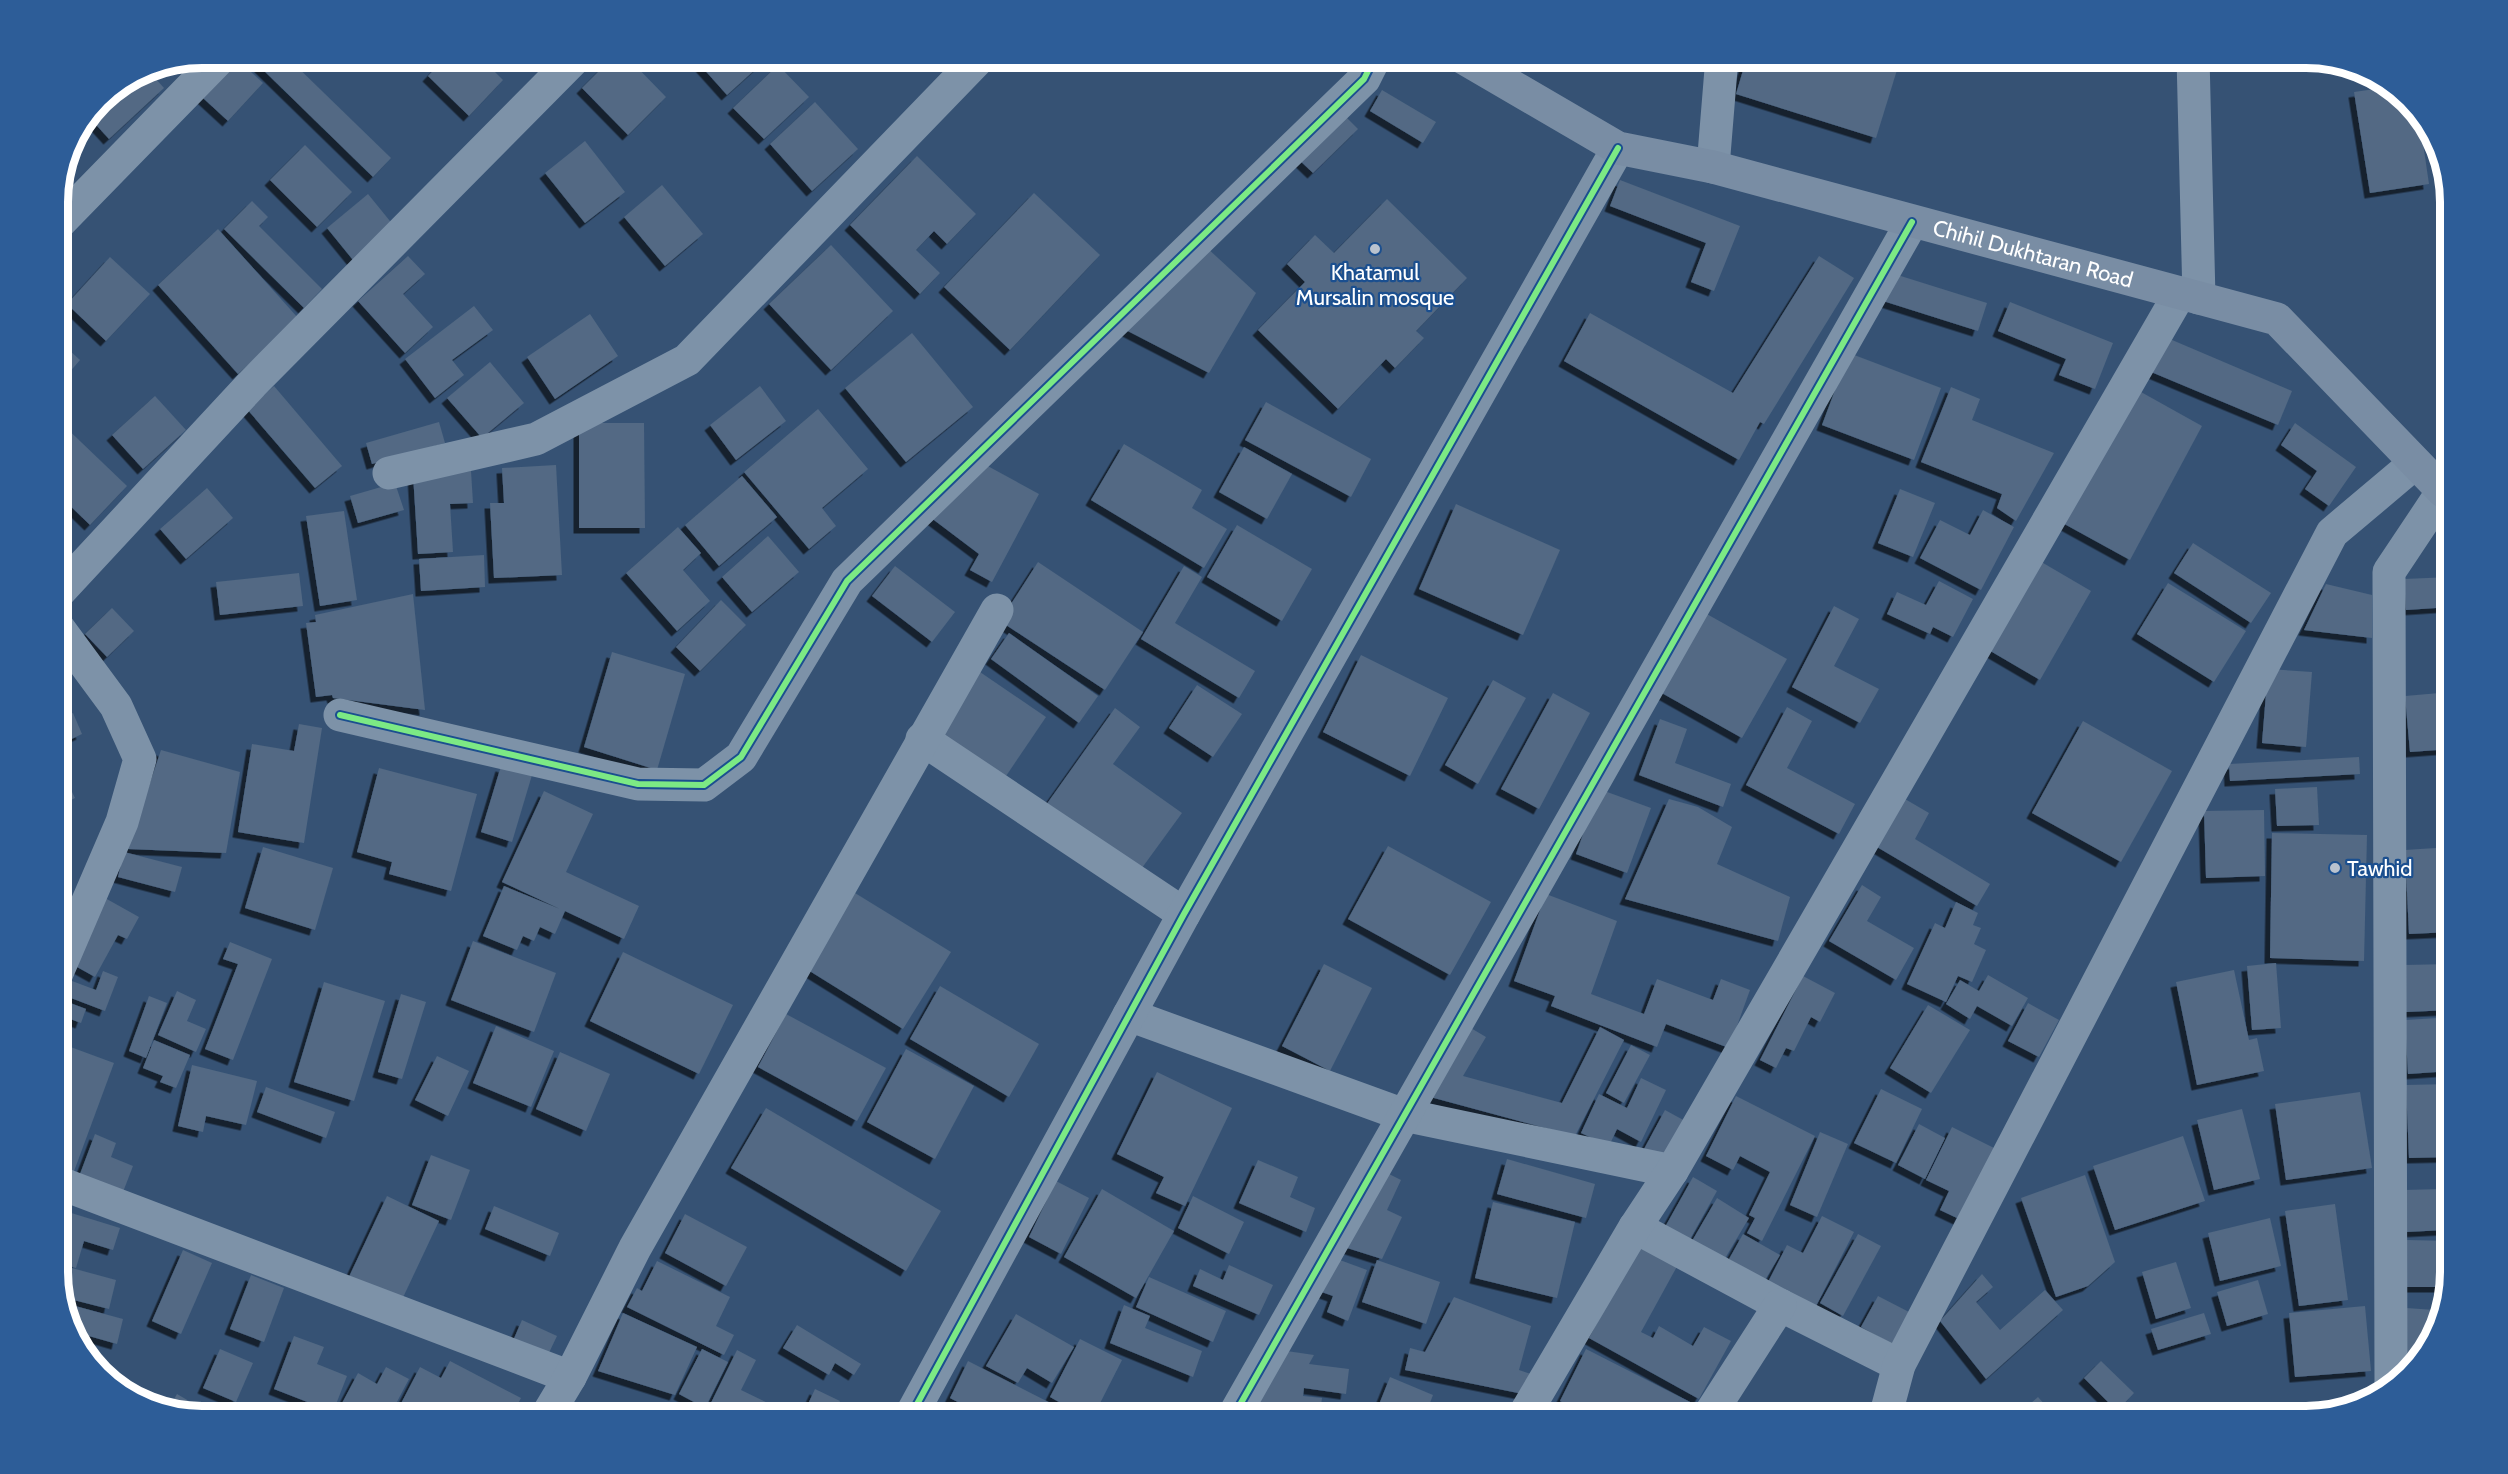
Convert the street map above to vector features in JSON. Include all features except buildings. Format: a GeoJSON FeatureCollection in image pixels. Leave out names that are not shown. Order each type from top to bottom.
{"type":"FeatureCollection","features":[{"type":"Feature","properties":{"kind":"street"},"geometry":{"type":"LineString","coordinates":[[340,715],[638,784],[704,785],[741,757],[847,581],[1364,79],[1370,67]]}},
{"type":"Feature","properties":{"kind":"street","name":"Chihil Dukhtaran Road"},"geometry":{"type":"LineString","coordinates":[[1480,67],[1618,148],[1713,167],[2277,319],[2440,486]]}},
{"type":"Feature","properties":{"kind":"street"},"geometry":{"type":"LineString","coordinates":[[1713,167],[1721,67]]}},
{"type":"Feature","properties":{"kind":"street"},"geometry":{"type":"LineString","coordinates":[[1529,1406],[1635,1227],[1672,1171],[2189,296],[2193,67]]}},
{"type":"Feature","properties":{"kind":"street"},"geometry":{"type":"LineString","coordinates":[[68,214],[209,68]]}},
{"type":"Feature","properties":{"kind":"street"},"geometry":{"type":"LineString","coordinates":[[68,582],[252,384],[565,68]]}},
{"type":"Feature","properties":{"kind":"street"},"geometry":{"type":"LineString","coordinates":[[389,473],[536,439],[687,360],[970,68]]}},
{"type":"Feature","properties":{"kind":"street"},"geometry":{"type":"LineString","coordinates":[[916,1406],[1184,914],[1618,148]]}},
{"type":"Feature","properties":{"kind":"street"},"geometry":{"type":"LineString","coordinates":[[1239,1406],[1912,222]]}},
{"type":"Feature","properties":{"kind":"street"},"geometry":{"type":"LineString","coordinates":[[1888,1406],[1899,1365],[2332,533],[2415,463]]}},
{"type":"Feature","properties":{"kind":"street"},"geometry":{"type":"LineString","coordinates":[[2391,1376],[2389,572],[2440,503]]}},
{"type":"Feature","properties":{"kind":"street"},"geometry":{"type":"LineString","coordinates":[[553,1406],[570,1377],[634,1248],[922,739],[998,610]]}},
{"type":"Feature","properties":{"kind":"street"},"geometry":{"type":"LineString","coordinates":[[68,641],[116,706],[140,759],[122,822],[68,947]]}},
{"type":"Feature","properties":{"kind":"street"},"geometry":{"type":"LineString","coordinates":[[922,739],[1184,914]]}},
{"type":"Feature","properties":{"kind":"street"},"geometry":{"type":"LineString","coordinates":[[1129,1015],[1404,1115],[1672,1171]]}},
{"type":"Feature","properties":{"kind":"street"},"geometry":{"type":"LineString","coordinates":[[68,1186],[570,1377]]}},
{"type":"Feature","properties":{"kind":"street"},"geometry":{"type":"LineString","coordinates":[[1635,1227],[1780,1305],[1899,1365]]}},
{"type":"Feature","properties":{"kind":"street"},"geometry":{"type":"LineString","coordinates":[[1715,1406],[1780,1305]]}},
{"type":"Feature","properties":{"kind":"cycle path"},"geometry":{"type":"LineString","coordinates":[[340,715],[638,784],[704,785],[741,757],[847,581],[1364,79],[1370,67]]}},
{"type":"Feature","properties":{"kind":"cycle path"},"geometry":{"type":"LineString","coordinates":[[916,1406],[1184,914],[1618,148]]}},
{"type":"Feature","properties":{"kind":"cycle path"},"geometry":{"type":"LineString","coordinates":[[1239,1406],[1912,222]]}},
{"type":"Feature","properties":{"kind":"place","name":"Khatamul Mursalin mosque"},"geometry":{"type":"Point","coordinates":[1375,249]}},
{"type":"Feature","properties":{"kind":"place","name":"Tawhid"},"geometry":{"type":"Point","coordinates":[2335,868]}}]}
